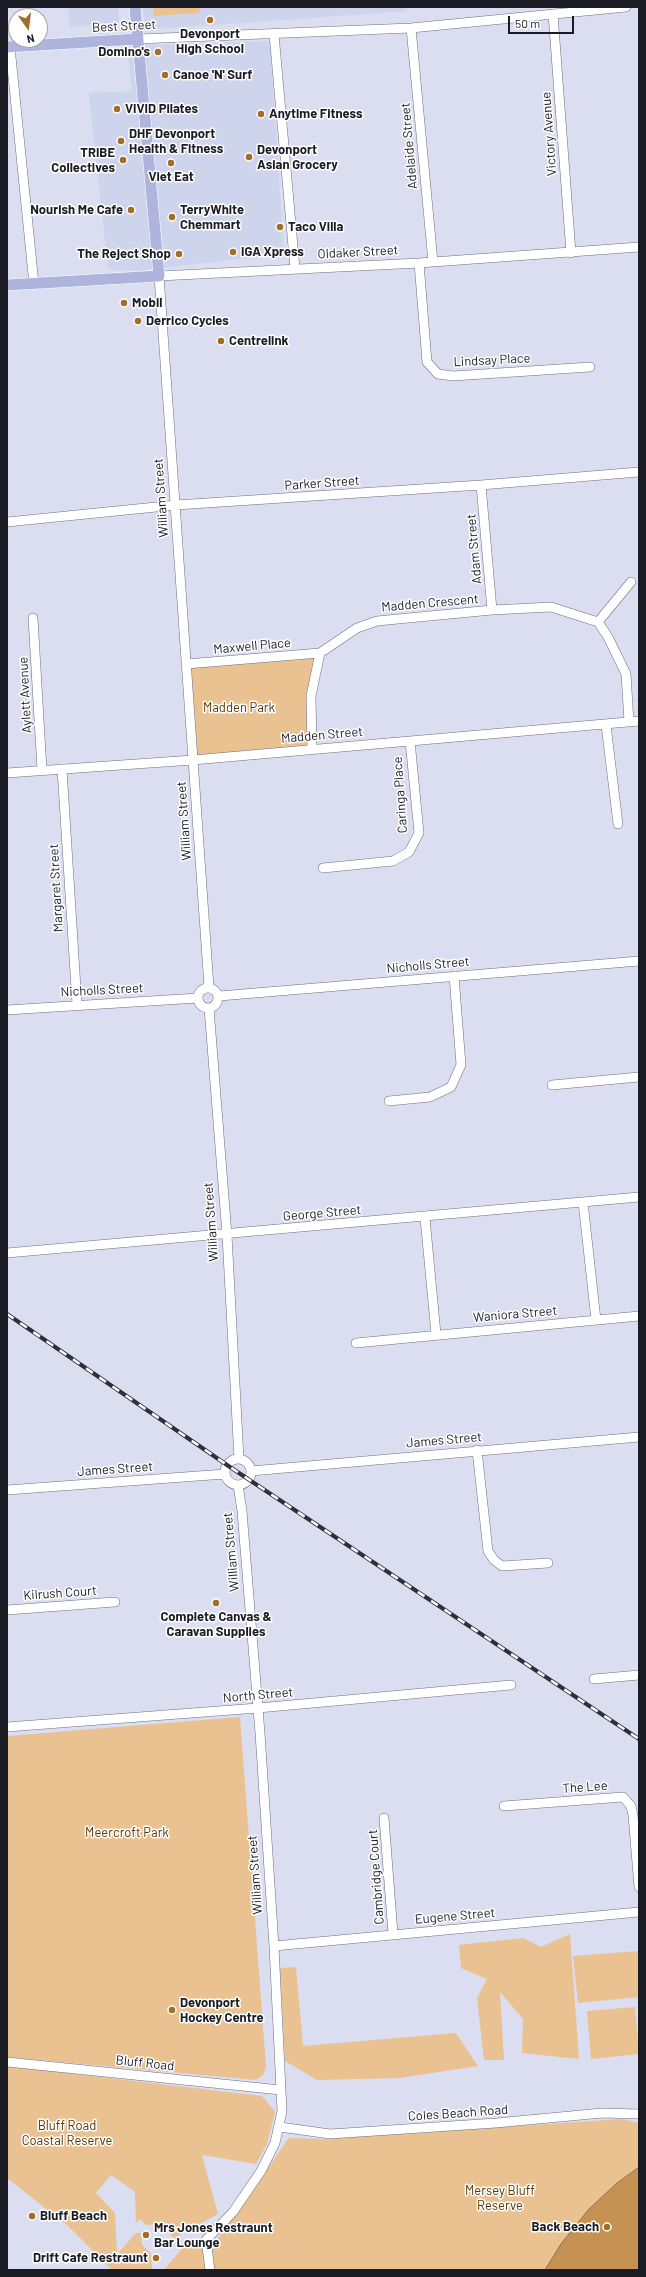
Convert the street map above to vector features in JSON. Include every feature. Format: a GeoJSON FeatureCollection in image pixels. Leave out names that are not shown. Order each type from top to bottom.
{"type":"FeatureCollection","features":[{"type":"Feature","properties":{"kind":"main road","name":"William Street"},"geometry":{"type":"LineString","coordinates":[[135,7],[159,276]]}},
{"type":"Feature","properties":{"kind":"main road","name":"Best Street"},"geometry":{"type":"LineString","coordinates":[[48,45],[138,39]]}},
{"type":"Feature","properties":{"kind":"main road","name":"Oldaker Street"},"geometry":{"type":"LineString","coordinates":[[7,285],[159,276]]}},
{"type":"Feature","properties":{"kind":"street","name":"Best Street"},"geometry":{"type":"LineString","coordinates":[[138,39],[411,28],[626,7]]}},
{"type":"Feature","properties":{"kind":"street","name":"Victory Avenue"},"geometry":{"type":"LineString","coordinates":[[553,14],[571,253]]}},
{"type":"Feature","properties":{"kind":"street","name":"Adelaide Street"},"geometry":{"type":"LineString","coordinates":[[411,28],[433,262]]}},
{"type":"Feature","properties":{"kind":"street"},"geometry":{"type":"LineString","coordinates":[[274,34],[295,269]]}},
{"type":"Feature","properties":{"kind":"street"},"geometry":{"type":"LineString","coordinates":[[8,48],[34,284]]}},
{"type":"Feature","properties":{"kind":"street","name":"Oldaker Street"},"geometry":{"type":"LineString","coordinates":[[159,276],[420,263],[639,247]]}},
{"type":"Feature","properties":{"kind":"street","name":"Lindsay Place"},"geometry":{"type":"LineString","coordinates":[[420,263],[427,362],[438,374],[453,376],[590,367]]}},
{"type":"Feature","properties":{"kind":"street","name":"William Street"},"geometry":{"type":"LineString","coordinates":[[159,276],[209,987]]}},
{"type":"Feature","properties":{"kind":"street","name":"Parker Street"},"geometry":{"type":"LineString","coordinates":[[7,522],[176,505],[481,485],[639,472]]}},
{"type":"Feature","properties":{"kind":"street","name":"Adam Street"},"geometry":{"type":"LineString","coordinates":[[481,485],[492,610]]}},
{"type":"Feature","properties":{"kind":"street"},"geometry":{"type":"LineString","coordinates":[[629,722],[626,674],[608,637],[598,622],[631,582]]}},
{"type":"Feature","properties":{"kind":"street","name":"Madden Crescent"},"geometry":{"type":"LineString","coordinates":[[320,653],[357,628],[377,621],[492,610],[551,607],[598,622]]}},
{"type":"Feature","properties":{"kind":"street","name":"Aylett Avenue"},"geometry":{"type":"LineString","coordinates":[[33,618],[42,770]]}},
{"type":"Feature","properties":{"kind":"street"},"geometry":{"type":"LineString","coordinates":[[312,748],[311,696],[320,653]]}},
{"type":"Feature","properties":{"kind":"street","name":"Maxwell Place"},"geometry":{"type":"LineString","coordinates":[[186,664],[320,653]]}},
{"type":"Feature","properties":{"kind":"street","name":"Madden Street"},"geometry":{"type":"LineString","coordinates":[[7,773],[194,760],[312,748],[606,725],[639,721]]}},
{"type":"Feature","properties":{"kind":"street"},"geometry":{"type":"LineString","coordinates":[[606,725],[618,824]]}},
{"type":"Feature","properties":{"kind":"street","name":"Caringa Place"},"geometry":{"type":"LineString","coordinates":[[323,868],[393,862],[409,852],[419,833],[410,741]]}},
{"type":"Feature","properties":{"kind":"street","name":"Margaret Street"},"geometry":{"type":"LineString","coordinates":[[62,769],[77,1004]]}},
{"type":"Feature","properties":{"kind":"street","name":"Nicholls Street"},"geometry":{"type":"LineString","coordinates":[[219,996],[639,961]]}},
{"type":"Feature","properties":{"kind":"street"},"geometry":{"type":"LineString","coordinates":[[389,1101],[430,1097],[451,1087],[461,1065],[454,976]]}},
{"type":"Feature","properties":{"kind":"street"},"geometry":{"type":"LineString","coordinates":[[209,987],[216,991],[219,996],[216,1005],[209,1008],[202,1006],[198,998],[202,989],[209,987]]}},
{"type":"Feature","properties":{"kind":"street","name":"Nicholls Street"},"geometry":{"type":"LineString","coordinates":[[7,1010],[77,1004],[198,998]]}},
{"type":"Feature","properties":{"kind":"street","name":"William Street"},"geometry":{"type":"LineString","coordinates":[[209,1008],[227,1235],[239,1459]]}},
{"type":"Feature","properties":{"kind":"street"},"geometry":{"type":"LineString","coordinates":[[552,1085],[639,1077]]}},
{"type":"Feature","properties":{"kind":"street","name":"George Street"},"geometry":{"type":"LineString","coordinates":[[7,1252],[425,1218],[639,1197]]}},
{"type":"Feature","properties":{"kind":"street"},"geometry":{"type":"LineString","coordinates":[[583,1202],[596,1320]]}},
{"type":"Feature","properties":{"kind":"street"},"geometry":{"type":"LineString","coordinates":[[425,1218],[436,1334]]}},
{"type":"Feature","properties":{"kind":"street","name":"Waniora Street"},"geometry":{"type":"LineString","coordinates":[[356,1343],[436,1334],[639,1316]]}},
{"type":"Feature","properties":{"kind":"street","name":"James Street"},"geometry":{"type":"LineString","coordinates":[[251,1471],[639,1437]]}},
{"type":"Feature","properties":{"kind":"street"},"geometry":{"type":"LineString","coordinates":[[477,1450],[488,1551],[494,1560],[502,1566],[548,1563]]}},
{"type":"Feature","properties":{"kind":"street"},"geometry":{"type":"LineString","coordinates":[[239,1459],[247,1462],[251,1471],[249,1480],[238,1485],[230,1482],[225,1474],[230,1462],[239,1459]]}},
{"type":"Feature","properties":{"kind":"street","name":"James Street"},"geometry":{"type":"LineString","coordinates":[[7,1490],[225,1474]]}},
{"type":"Feature","properties":{"kind":"street","name":"William Street"},"geometry":{"type":"LineString","coordinates":[[210,2270],[206,2240],[233,2212],[257,2177],[275,2143],[280,2127],[282,2111],[274,1946],[258,1708],[238,1485]]}},
{"type":"Feature","properties":{"kind":"street","name":"Kilrush Court"},"geometry":{"type":"LineString","coordinates":[[7,1610],[115,1602]]}},
{"type":"Feature","properties":{"kind":"street"},"geometry":{"type":"LineString","coordinates":[[594,1679],[639,1675]]}},
{"type":"Feature","properties":{"kind":"street","name":"North Street"},"geometry":{"type":"LineString","coordinates":[[7,1727],[258,1708],[511,1685]]}},
{"type":"Feature","properties":{"kind":"street","name":"The Lee"},"geometry":{"type":"LineString","coordinates":[[504,1806],[623,1797],[631,1806],[632,1810],[639,1887]]}},
{"type":"Feature","properties":{"kind":"street","name":"Cambridge Court"},"geometry":{"type":"LineString","coordinates":[[384,1818],[393,1934]]}},
{"type":"Feature","properties":{"kind":"street","name":"Eugene Street"},"geometry":{"type":"LineString","coordinates":[[274,1946],[639,1912]]}},
{"type":"Feature","properties":{"kind":"street","name":"Bluff Road"},"geometry":{"type":"LineString","coordinates":[[7,2062],[281,2090]]}},
{"type":"Feature","properties":{"kind":"street","name":"Coles Beach Road"},"geometry":{"type":"LineString","coordinates":[[280,2127],[330,2134],[488,2124],[602,2113],[639,2114]]}},
{"type":"Feature","properties":{"kind":"shaded area"},"geometry":{"type":"Polygon","coordinates":[[[68,7],[118,7],[119,23],[70,27],[68,7]]]}},
{"type":"Feature","properties":{"kind":"shaded area","name":"Devonport High School"},"geometry":{"type":"Polygon","coordinates":[[[143,7],[406,7],[407,11],[145,30],[143,7]]]}},
{"type":"Feature","properties":{"kind":"shaded area"},"geometry":{"type":"Polygon","coordinates":[[[270,41],[284,254],[135,271],[108,269],[89,93],[132,91],[127,46],[270,41]]]}},
{"type":"Feature","properties":{"kind":"shaded area","name":"Back Beach"},"geometry":{"type":"Polygon","coordinates":[[[639,2167],[639,2270],[545,2270],[561,2244],[589,2209],[617,2183],[639,2167]]]}},
{"type":"Feature","properties":{"kind":"green space"},"geometry":{"type":"Polygon","coordinates":[[[153,7],[199,7],[200,13],[154,16],[153,7]]]}},
{"type":"Feature","properties":{"kind":"green space","name":"Madden Park"},"geometry":{"type":"Polygon","coordinates":[[[320,653],[311,696],[312,748],[193,760],[186,664],[320,653]]]}},
{"type":"Feature","properties":{"kind":"green space","name":"Meercroft Park"},"geometry":{"type":"Polygon","coordinates":[[[240,1717],[266,2067],[263,2075],[256,2080],[7,2057],[7,1736],[240,1717]]]}},
{"type":"Feature","properties":{"kind":"green space"},"geometry":{"type":"Polygon","coordinates":[[[570,1934],[579,2059],[522,2053],[523,2019],[500,1992],[504,2060],[484,2060],[477,1998],[487,1979],[461,1968],[459,1945],[523,1938],[541,1947],[570,1934]]]}},
{"type":"Feature","properties":{"kind":"green space"},"geometry":{"type":"Polygon","coordinates":[[[639,1951],[639,1997],[578,2003],[573,1956],[639,1951]]]}},
{"type":"Feature","properties":{"kind":"green space"},"geometry":{"type":"Polygon","coordinates":[[[296,1967],[303,2046],[456,2033],[478,2066],[400,2078],[317,2080],[285,2061],[280,1968],[296,1967]]]}},
{"type":"Feature","properties":{"kind":"green space"},"geometry":{"type":"Polygon","coordinates":[[[635,2007],[639,2054],[591,2059],[587,2011],[635,2007]]]}},
{"type":"Feature","properties":{"kind":"green space","name":"Bluff Road Coastal Reserve"},"geometry":{"type":"Polygon","coordinates":[[[7,2066],[262,2096],[275,2112],[267,2144],[256,2164],[202,2155],[218,2214],[174,2238],[159,2224],[146,2225],[140,2219],[136,2223],[135,2192],[111,2175],[96,2193],[115,2213],[117,2254],[136,2233],[141,2233],[142,2245],[151,2253],[152,2270],[112,2270],[67,2225],[7,2178],[7,2066]]]}},
{"type":"Feature","properties":{"kind":"green space","name":"Mersey Bluff Reserve"},"geometry":{"type":"Polygon","coordinates":[[[622,2119],[639,2123],[639,2167],[617,2183],[589,2209],[545,2270],[164,2270],[191,2238],[214,2244],[289,2138],[321,2139],[622,2119]]]}},
{"type":"Feature","properties":{"kind":"railway"},"geometry":{"type":"LineString","coordinates":[[7,1314],[227,1465],[639,1739]]}},
{"type":"Feature","properties":{"kind":"place","name":"Devonport High School"},"geometry":{"type":"Point","coordinates":[210,20]}},
{"type":"Feature","properties":{"kind":"place","name":"Domino's"},"geometry":{"type":"Point","coordinates":[158,52]}},
{"type":"Feature","properties":{"kind":"place","name":"Canoe 'N' Surf"},"geometry":{"type":"Point","coordinates":[165,75]}},
{"type":"Feature","properties":{"kind":"place","name":"VIVID Pilates"},"geometry":{"type":"Point","coordinates":[117,109]}},
{"type":"Feature","properties":{"kind":"place","name":"Anytime Fitness"},"geometry":{"type":"Point","coordinates":[261,114]}},
{"type":"Feature","properties":{"kind":"place","name":"DHF Devonport Health & Fitness"},"geometry":{"type":"Point","coordinates":[121,141]}},
{"type":"Feature","properties":{"kind":"place","name":"Devonport Asian Grocery"},"geometry":{"type":"Point","coordinates":[249,157]}},
{"type":"Feature","properties":{"kind":"place","name":"TRIBE Collectives"},"geometry":{"type":"Point","coordinates":[123,160]}},
{"type":"Feature","properties":{"kind":"place","name":"Viet Eat"},"geometry":{"type":"Point","coordinates":[171,163]}},
{"type":"Feature","properties":{"kind":"place","name":"Nourish Me Cafe"},"geometry":{"type":"Point","coordinates":[131,210]}},
{"type":"Feature","properties":{"kind":"place","name":"TerryWhite Chemmart"},"geometry":{"type":"Point","coordinates":[172,217]}},
{"type":"Feature","properties":{"kind":"place","name":"Taco Villa"},"geometry":{"type":"Point","coordinates":[280,227]}},
{"type":"Feature","properties":{"kind":"place","name":"IGA Xpress"},"geometry":{"type":"Point","coordinates":[233,252]}},
{"type":"Feature","properties":{"kind":"place","name":"The Reject Shop"},"geometry":{"type":"Point","coordinates":[179,254]}},
{"type":"Feature","properties":{"kind":"place","name":"Mobil"},"geometry":{"type":"Point","coordinates":[124,303]}},
{"type":"Feature","properties":{"kind":"place","name":"Derrico Cycles"},"geometry":{"type":"Point","coordinates":[138,321]}},
{"type":"Feature","properties":{"kind":"place","name":"Centrelink"},"geometry":{"type":"Point","coordinates":[221,341]}},
{"type":"Feature","properties":{"kind":"place","name":"Complete Canvas & Caravan Supplies"},"geometry":{"type":"Point","coordinates":[216,1603]}},
{"type":"Feature","properties":{"kind":"place","name":"Devonport Hockey Centre"},"geometry":{"type":"Point","coordinates":[172,2010]}},
{"type":"Feature","properties":{"kind":"place","name":"Bluff Beach"},"geometry":{"type":"Point","coordinates":[32,2216]}},
{"type":"Feature","properties":{"kind":"place","name":"Back Beach"},"geometry":{"type":"Point","coordinates":[607,2227]}},
{"type":"Feature","properties":{"kind":"place","name":"Mrs Jones Restraunt Bar Lounge"},"geometry":{"type":"Point","coordinates":[146,2235]}},
{"type":"Feature","properties":{"kind":"place","name":"Drift Cafe Restraunt"},"geometry":{"type":"Point","coordinates":[156,2258]}}]}
